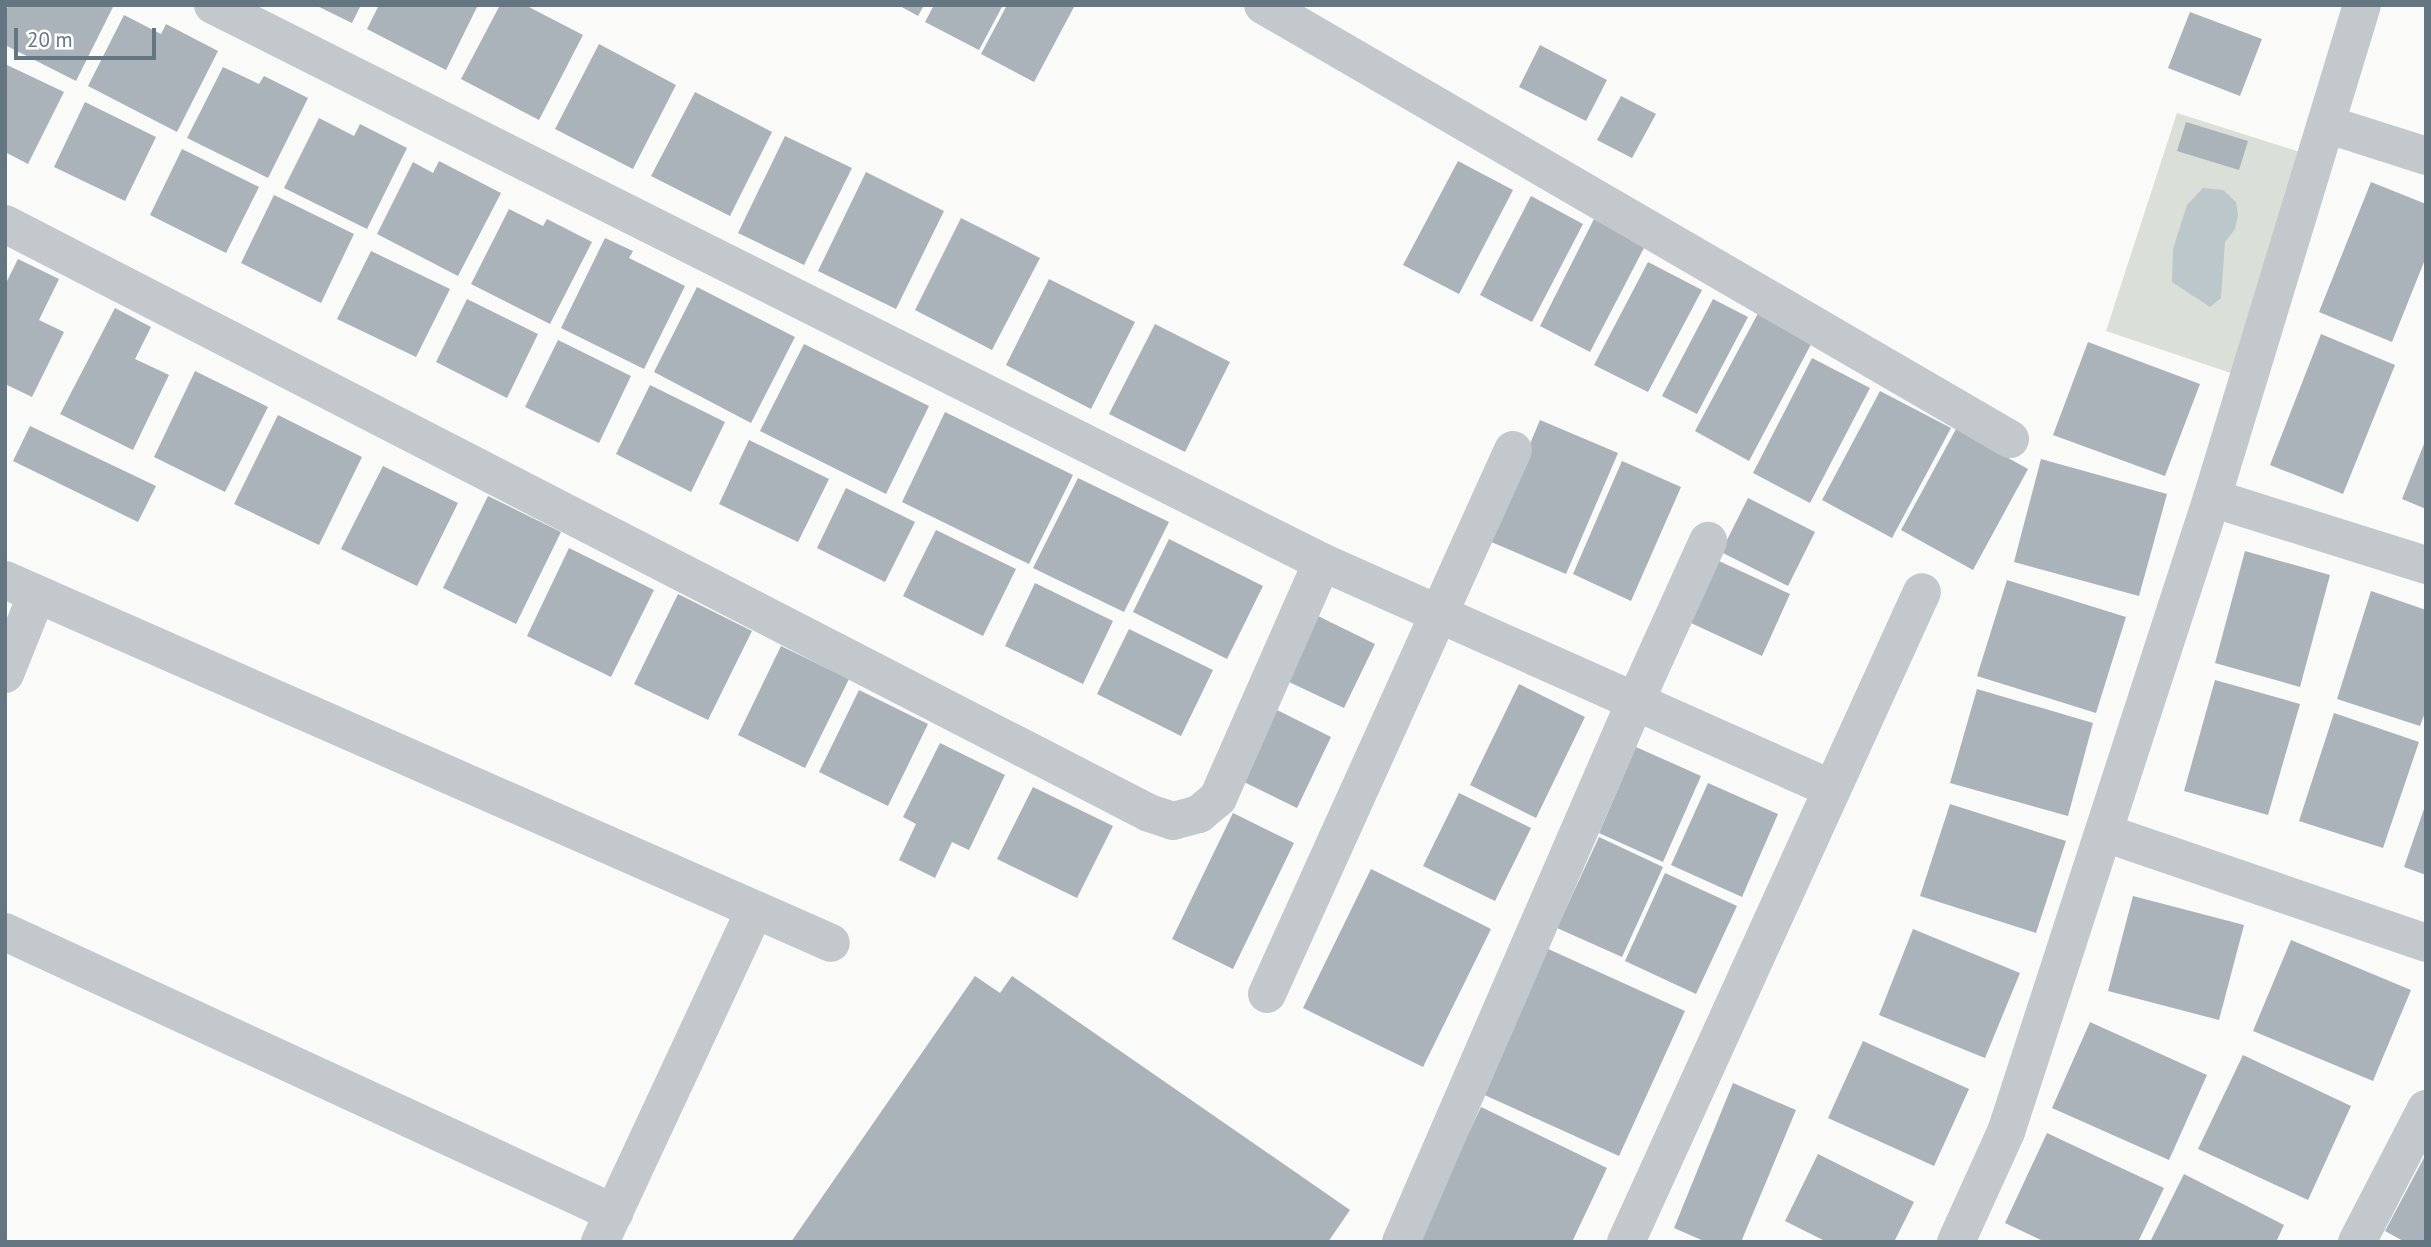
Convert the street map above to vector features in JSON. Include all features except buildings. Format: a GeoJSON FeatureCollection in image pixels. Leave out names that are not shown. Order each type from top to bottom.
{"type":"FeatureCollection","features":[{"type":"Feature","properties":{"kind":"street"},"geometry":{"type":"LineString","coordinates":[[213,5],[1322,562],[1832,789]]}},
{"type":"Feature","properties":{"kind":"street"},"geometry":{"type":"LineString","coordinates":[[1263,5],[2010,439]]}},
{"type":"Feature","properties":{"kind":"street"},"geometry":{"type":"LineString","coordinates":[[1956,1242],[2006,1132],[2105,833],[2212,498],[2362,5]]}},
{"type":"Feature","properties":{"kind":"street"},"geometry":{"type":"LineString","coordinates":[[2326,124],[2426,156]]}},
{"type":"Feature","properties":{"kind":"street"},"geometry":{"type":"LineString","coordinates":[[5,224],[1149,814],[1172,821],[1199,814],[1217,798],[1322,562]]}},
{"type":"Feature","properties":{"kind":"street"},"geometry":{"type":"LineString","coordinates":[[1267,994],[1513,450]]}},
{"type":"Feature","properties":{"kind":"street"},"geometry":{"type":"LineString","coordinates":[[2212,498],[2426,565]]}},
{"type":"Feature","properties":{"kind":"street"},"geometry":{"type":"LineString","coordinates":[[1401,1242],[1634,702],[1708,541]]}},
{"type":"Feature","properties":{"kind":"street"},"geometry":{"type":"LineString","coordinates":[[5,674],[21,587],[831,943]]}},
{"type":"Feature","properties":{"kind":"street"},"geometry":{"type":"LineString","coordinates":[[1626,1242],[1922,592]]}},
{"type":"Feature","properties":{"kind":"street"},"geometry":{"type":"LineString","coordinates":[[2105,833],[2426,943]]}},
{"type":"Feature","properties":{"kind":"street"},"geometry":{"type":"LineString","coordinates":[[5,932],[607,1227],[755,910]]}},
{"type":"Feature","properties":{"kind":"street"},"geometry":{"type":"LineString","coordinates":[[2357,1242],[2426,1108]]}},
{"type":"Feature","properties":{"kind":"shaded area"},"geometry":{"type":"Polygon","coordinates":[[[2177,113],[2303,153],[2231,373],[2106,331],[2177,113]]]}},
{"type":"Feature","properties":{"kind":"shaded area"},"geometry":{"type":"Polygon","coordinates":[[[2203,188],[2223,190],[2236,202],[2238,215],[2235,229],[2225,242],[2221,298],[2210,307],[2172,282],[2173,249],[2187,205],[2203,188]]]}}]}
